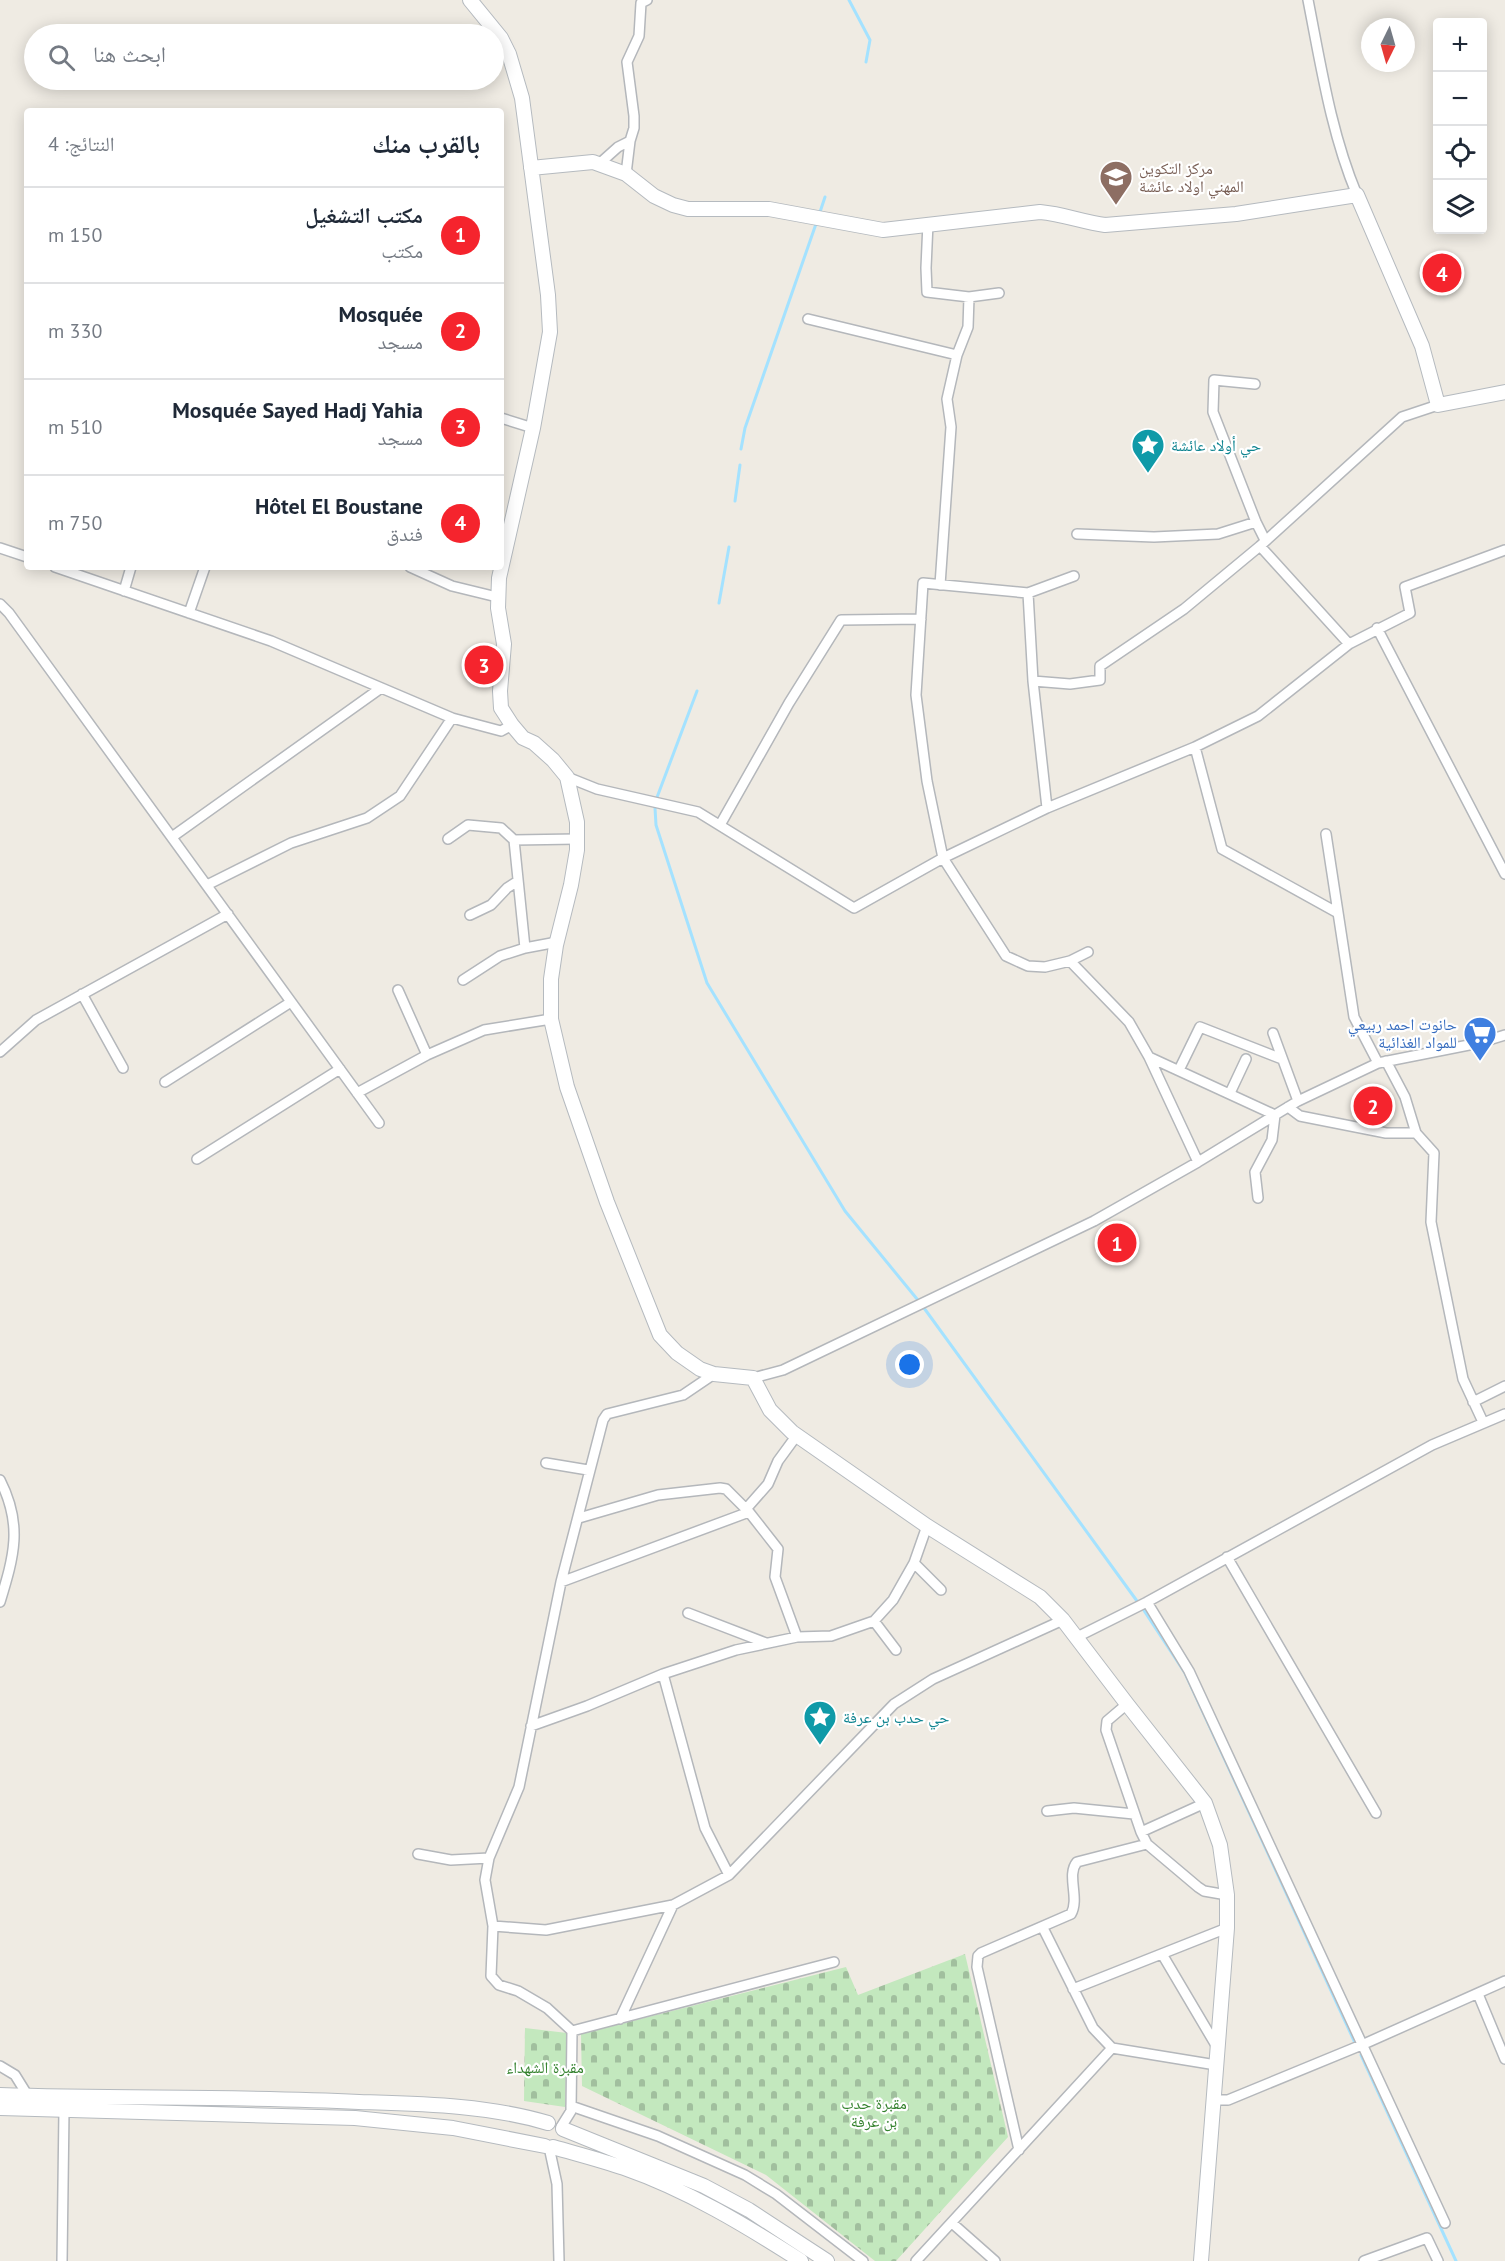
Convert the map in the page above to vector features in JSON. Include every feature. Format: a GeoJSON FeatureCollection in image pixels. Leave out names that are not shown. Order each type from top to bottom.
{"type":"FeatureCollection","features":[{"type":"Feature","properties":{"kind":"street"},"geometry":{"type":"LineString","coordinates":[[470,0],[490,24]]}},
{"type":"Feature","properties":{"kind":"street"},"geometry":{"type":"LineString","coordinates":[[626,174],[634,128],[627,62],[639,36],[641,3],[647,0]]}},
{"type":"Feature","properties":{"kind":"street"},"geometry":{"type":"LineString","coordinates":[[1308,0],[1326,91],[1344,164],[1422,346],[1438,405]]}},
{"type":"Feature","properties":{"kind":"street"},"geometry":{"type":"LineString","coordinates":[[504,44],[522,98],[548,295],[550,332],[533,428],[505,535]]}},
{"type":"Feature","properties":{"kind":"street"},"geometry":{"type":"LineString","coordinates":[[599,164],[618,147],[630,141]]}},
{"type":"Feature","properties":{"kind":"street"},"geometry":{"type":"LineString","coordinates":[[531,168],[593,162],[626,174],[654,196],[688,209],[769,209],[883,230],[928,223],[1040,212],[1057,213],[1105,225],[1236,214],[1357,195]]}},
{"type":"Feature","properties":{"kind":"street"},"geometry":{"type":"LineString","coordinates":[[928,223],[927,292],[969,297],[999,293]]}},
{"type":"Feature","properties":{"kind":"street"},"geometry":{"type":"LineString","coordinates":[[940,585],[951,427],[947,399],[957,355],[968,327],[969,297]]}},
{"type":"Feature","properties":{"kind":"street"},"geometry":{"type":"LineString","coordinates":[[808,319],[957,355]]}},
{"type":"Feature","properties":{"kind":"street"},"geometry":{"type":"LineString","coordinates":[[1255,384],[1214,380],[1213,411],[1263,543],[1349,644]]}},
{"type":"Feature","properties":{"kind":"street"},"geometry":{"type":"LineString","coordinates":[[1032,681],[1070,684],[1100,680],[1100,666],[1184,609],[1263,543],[1402,417],[1438,405],[1505,392]]}},
{"type":"Feature","properties":{"kind":"street"},"geometry":{"type":"LineString","coordinates":[[504,419],[533,428]]}},
{"type":"Feature","properties":{"kind":"street"},"geometry":{"type":"LineString","coordinates":[[1077,534],[1154,537],[1218,534],[1256,522]]}},
{"type":"Feature","properties":{"kind":"street"},"geometry":{"type":"LineString","coordinates":[[0,548],[24,556]]}},
{"type":"Feature","properties":{"kind":"street"},"geometry":{"type":"LineString","coordinates":[[567,777],[597,789],[698,812],[854,908],[943,858],[1047,808],[1195,747],[1258,716],[1349,644],[1410,613],[1405,587],[1505,550]]}},
{"type":"Feature","properties":{"kind":"street"},"geometry":{"type":"LineString","coordinates":[[64,570],[271,641],[452,718],[501,732],[512,725]]}},
{"type":"Feature","properties":{"kind":"street"},"geometry":{"type":"LineString","coordinates":[[124,591],[130,570]]}},
{"type":"Feature","properties":{"kind":"street"},"geometry":{"type":"LineString","coordinates":[[189,613],[205,570]]}},
{"type":"Feature","properties":{"kind":"street"},"geometry":{"type":"LineString","coordinates":[[417,570],[452,586],[497,597]]}},
{"type":"Feature","properties":{"kind":"street"},"geometry":{"type":"LineString","coordinates":[[500,570],[497,597],[504,644],[501,708],[523,738],[553,760],[567,777],[577,822],[571,885],[557,942],[551,979],[551,1020],[567,1087],[607,1202],[660,1335],[677,1353],[700,1369],[714,1374],[753,1378],[783,1370],[1084,1226],[1198,1162],[1298,1101],[1382,1062],[1479,1043],[1505,1035]]}},
{"type":"Feature","properties":{"kind":"street"},"geometry":{"type":"LineString","coordinates":[[1074,576],[1028,593],[923,583],[916,695],[927,781],[943,858],[1006,956],[1028,966],[1045,967],[1070,961],[1088,952]]}},
{"type":"Feature","properties":{"kind":"street"},"geometry":{"type":"LineString","coordinates":[[1028,593],[1032,681],[1047,808]]}},
{"type":"Feature","properties":{"kind":"street"},"geometry":{"type":"LineString","coordinates":[[0,604],[9,613],[379,1123]]}},
{"type":"Feature","properties":{"kind":"street"},"geometry":{"type":"LineString","coordinates":[[720,825],[789,704],[841,620],[921,619]]}},
{"type":"Feature","properties":{"kind":"street"},"geometry":{"type":"LineString","coordinates":[[1377,628],[1505,874]]}},
{"type":"Feature","properties":{"kind":"street"},"geometry":{"type":"LineString","coordinates":[[172,837],[381,688]]}},
{"type":"Feature","properties":{"kind":"street"},"geometry":{"type":"LineString","coordinates":[[207,885],[291,843],[367,818],[400,796],[452,718]]}},
{"type":"Feature","properties":{"kind":"street"},"geometry":{"type":"LineString","coordinates":[[1195,747],[1222,849],[1338,913]]}},
{"type":"Feature","properties":{"kind":"street"},"geometry":{"type":"LineString","coordinates":[[448,839],[468,825],[501,828],[514,840],[525,948]]}},
{"type":"Feature","properties":{"kind":"street"},"geometry":{"type":"LineString","coordinates":[[1326,834],[1354,1017],[1405,1097],[1416,1133],[1434,1153],[1431,1222],[1463,1380],[1483,1422]]}},
{"type":"Feature","properties":{"kind":"street"},"geometry":{"type":"LineString","coordinates":[[514,840],[577,839]]}},
{"type":"Feature","properties":{"kind":"street"},"geometry":{"type":"LineString","coordinates":[[470,915],[490,905],[507,888],[518,881]]}},
{"type":"Feature","properties":{"kind":"street"},"geometry":{"type":"LineString","coordinates":[[0,1052],[36,1020],[228,914]]}},
{"type":"Feature","properties":{"kind":"street"},"geometry":{"type":"LineString","coordinates":[[463,980],[500,956],[525,948],[557,942]]}},
{"type":"Feature","properties":{"kind":"street"},"geometry":{"type":"LineString","coordinates":[[1070,961],[1129,1022],[1149,1057],[1198,1162]]}},
{"type":"Feature","properties":{"kind":"street"},"geometry":{"type":"LineString","coordinates":[[399,990],[427,1055]]}},
{"type":"Feature","properties":{"kind":"street"},"geometry":{"type":"LineString","coordinates":[[82,994],[123,1068]]}},
{"type":"Feature","properties":{"kind":"street"},"geometry":{"type":"LineString","coordinates":[[165,1082],[291,1002]]}},
{"type":"Feature","properties":{"kind":"street"},"geometry":{"type":"LineString","coordinates":[[357,1092],[427,1055],[484,1030],[551,1020]]}},
{"type":"Feature","properties":{"kind":"street"},"geometry":{"type":"LineString","coordinates":[[1179,1070],[1200,1027],[1282,1059]]}},
{"type":"Feature","properties":{"kind":"street"},"geometry":{"type":"LineString","coordinates":[[1273,1033],[1298,1101]]}},
{"type":"Feature","properties":{"kind":"street"},"geometry":{"type":"LineString","coordinates":[[1149,1057],[1275,1114]]}},
{"type":"Feature","properties":{"kind":"street"},"geometry":{"type":"LineString","coordinates":[[1230,1093],[1246,1059]]}},
{"type":"Feature","properties":{"kind":"street"},"geometry":{"type":"LineString","coordinates":[[196,1159],[340,1069]]}},
{"type":"Feature","properties":{"kind":"street"},"geometry":{"type":"LineString","coordinates":[[1288,1107],[1300,1116],[1311,1119],[1386,1133],[1416,1133]]}},
{"type":"Feature","properties":{"kind":"street"},"geometry":{"type":"LineString","coordinates":[[1258,1198],[1255,1172],[1272,1140],[1275,1114]]}},
{"type":"Feature","properties":{"kind":"street"},"geometry":{"type":"LineString","coordinates":[[573,2031],[547,2008],[518,1991],[494,1982],[490,1970],[493,1926],[485,1880],[489,1858],[519,1787],[561,1582],[579,1518],[588,1470],[603,1420],[607,1414],[683,1395],[714,1374]]}},
{"type":"Feature","properties":{"kind":"street"},"geometry":{"type":"LineString","coordinates":[[753,1378],[770,1410],[797,1435],[927,1526],[1040,1597],[1077,1637],[1126,1704],[1205,1803],[1220,1845],[1227,1895],[1227,1928],[1201,2261]]}},
{"type":"Feature","properties":{"kind":"street"},"geometry":{"type":"LineString","coordinates":[[1473,1401],[1505,1386]]}},
{"type":"Feature","properties":{"kind":"street"},"geometry":{"type":"LineString","coordinates":[[1077,1637],[1147,1602],[1432,1445],[1505,1414]]}},
{"type":"Feature","properties":{"kind":"street"},"geometry":{"type":"LineString","coordinates":[[561,1582],[747,1511],[768,1484],[778,1461],[797,1435]]}},
{"type":"Feature","properties":{"kind":"street"},"geometry":{"type":"LineString","coordinates":[[546,1463],[588,1470]]}},
{"type":"Feature","properties":{"kind":"street"},"geometry":{"type":"LineString","coordinates":[[0,1480],[9,1497],[15,1529],[12,1563],[0,1602]]}},
{"type":"Feature","properties":{"kind":"street"},"geometry":{"type":"LineString","coordinates":[[579,1518],[658,1495],[715,1488],[726,1489],[778,1549],[775,1577],[797,1637]]}},
{"type":"Feature","properties":{"kind":"street"},"geometry":{"type":"LineString","coordinates":[[531,1726],[587,1706],[663,1674],[736,1650],[797,1637],[831,1636],[874,1621],[893,1600],[914,1563],[927,1526]]}},
{"type":"Feature","properties":{"kind":"street"},"geometry":{"type":"LineString","coordinates":[[1227,1557],[1377,1813]]}},
{"type":"Feature","properties":{"kind":"street"},"geometry":{"type":"LineString","coordinates":[[914,1563],[941,1590]]}},
{"type":"Feature","properties":{"kind":"street"},"geometry":{"type":"LineString","coordinates":[[1147,1602],[1190,1671],[1445,2223]]}},
{"type":"Feature","properties":{"kind":"street"},"geometry":{"type":"LineString","coordinates":[[688,1612],[766,1643]]}},
{"type":"Feature","properties":{"kind":"street"},"geometry":{"type":"LineString","coordinates":[[493,1926],[546,1930],[674,1905],[729,1875],[894,1704],[933,1678],[1063,1620]]}},
{"type":"Feature","properties":{"kind":"street"},"geometry":{"type":"LineString","coordinates":[[874,1621],[896,1650]]}},
{"type":"Feature","properties":{"kind":"street"},"geometry":{"type":"LineString","coordinates":[[663,1674],[705,1828],[729,1875]]}},
{"type":"Feature","properties":{"kind":"street"},"geometry":{"type":"LineString","coordinates":[[1126,1704],[1105,1725],[1134,1814],[1147,1844],[1204,1891],[1227,1895]]}},
{"type":"Feature","properties":{"kind":"street"},"geometry":{"type":"LineString","coordinates":[[1141,1832],[1205,1803]]}},
{"type":"Feature","properties":{"kind":"street"},"geometry":{"type":"LineString","coordinates":[[1047,1811],[1074,1808],[1134,1814]]}},
{"type":"Feature","properties":{"kind":"street"},"geometry":{"type":"LineString","coordinates":[[1019,2150],[977,1962],[981,1953],[1043,1928],[1066,1917],[1074,1909],[1073,1868],[1077,1862],[1147,1844]]}},
{"type":"Feature","properties":{"kind":"street"},"geometry":{"type":"LineString","coordinates":[[418,1854],[451,1860],[489,1858]]}},
{"type":"Feature","properties":{"kind":"street"},"geometry":{"type":"LineString","coordinates":[[620,2019],[674,1905]]}},
{"type":"Feature","properties":{"kind":"street"},"geometry":{"type":"LineString","coordinates":[[1043,1928],[1093,2028],[1112,2048],[1216,2065]]}},
{"type":"Feature","properties":{"kind":"street"},"geometry":{"type":"LineString","coordinates":[[1073,1989],[1227,1928]]}},
{"type":"Feature","properties":{"kind":"street"},"geometry":{"type":"LineString","coordinates":[[1162,1954],[1217,2047]]}},
{"type":"Feature","properties":{"kind":"street"},"geometry":{"type":"LineString","coordinates":[[573,2031],[834,1962]]}},
{"type":"Feature","properties":{"kind":"street"},"geometry":{"type":"LineString","coordinates":[[1213,2100],[1228,2100],[1364,2044],[1505,1981]]}},
{"type":"Feature","properties":{"kind":"street"},"geometry":{"type":"LineString","coordinates":[[1478,1994],[1505,2059]]}},
{"type":"Feature","properties":{"kind":"street"},"geometry":{"type":"LineString","coordinates":[[559,2261],[557,2184],[549,2147],[540,2139],[539,2131],[557,2126],[569,2116],[573,2031]]}},
{"type":"Feature","properties":{"kind":"street"},"geometry":{"type":"LineString","coordinates":[[916,2261],[1112,2048]]}},
{"type":"Feature","properties":{"kind":"street"},"geometry":{"type":"LineString","coordinates":[[0,2066],[15,2075],[28,2096]]}},
{"type":"Feature","properties":{"kind":"street"},"geometry":{"type":"LineString","coordinates":[[0,2095],[322,2100],[420,2104],[525,2116],[557,2126],[704,2186],[749,2210],[827,2261]]}},
{"type":"Feature","properties":{"kind":"street"},"geometry":{"type":"LineString","coordinates":[[571,2106],[658,2136],[745,2175],[776,2194],[863,2261]]}},
{"type":"Feature","properties":{"kind":"street"},"geometry":{"type":"LineString","coordinates":[[0,2108],[355,2118],[453,2128],[549,2147],[624,2168],[694,2198],[801,2261]]}},
{"type":"Feature","properties":{"kind":"street"},"geometry":{"type":"LineString","coordinates":[[62,2261],[64,2110]]}},
{"type":"Feature","properties":{"kind":"street"},"geometry":{"type":"LineString","coordinates":[[549,2147],[563,2141],[557,2126]]}},
{"type":"Feature","properties":{"kind":"street"},"geometry":{"type":"LineString","coordinates":[[952,2223],[995,2261]]}},
{"type":"Feature","properties":{"kind":"street"},"geometry":{"type":"LineString","coordinates":[[1364,2261],[1427,2238],[1438,2261]]}},
{"type":"Feature","properties":{"kind":"green space","name":"مقبرة حدب بن عرفة"},"geometry":{"type":"Polygon","coordinates":[[[965,1954],[1008,2137],[896,2261],[875,2261],[766,2175],[582,2086],[581,2034],[846,1967],[858,1995],[965,1954]]]}},
{"type":"Feature","properties":{"kind":"green space","name":"مقبرة الشهداء"},"geometry":{"type":"Polygon","coordinates":[[[525,2028],[567,2033],[565,2107],[524,2101],[525,2028]]]}},
{"type":"Feature","properties":{"kind":"waterway"},"geometry":{"type":"LineString","coordinates":[[849,0],[870,40],[866,62]]}},
{"type":"Feature","properties":{"kind":"waterway"},"geometry":{"type":"LineString","coordinates":[[819,215],[825,197]]}},
{"type":"Feature","properties":{"kind":"waterway"},"geometry":{"type":"LineString","coordinates":[[741,449],[745,428],[817,221]]}},
{"type":"Feature","properties":{"kind":"waterway"},"geometry":{"type":"LineString","coordinates":[[735,501],[740,465]]}},
{"type":"Feature","properties":{"kind":"waterway"},"geometry":{"type":"LineString","coordinates":[[719,603],[729,547]]}},
{"type":"Feature","properties":{"kind":"waterway"},"geometry":{"type":"LineString","coordinates":[[656,800],[697,691]]}},
{"type":"Feature","properties":{"kind":"waterway"},"geometry":{"type":"LineString","coordinates":[[655,808],[656,825],[707,983],[845,1211],[917,1299]]}},
{"type":"Feature","properties":{"kind":"waterway"},"geometry":{"type":"LineString","coordinates":[[924,1308],[1137,1601]]}},
{"type":"Feature","properties":{"kind":"waterway"},"geometry":{"type":"LineString","coordinates":[[1143,1609],[1185,1673],[1356,2045]]}},
{"type":"Feature","properties":{"kind":"waterway"},"geometry":{"type":"LineString","coordinates":[[1361,2055],[1456,2261]]}},
{"type":"Feature","properties":{"kind":"place","name":"مركز التكوين المهني اولاد عائشة"},"geometry":{"type":"Point","coordinates":[1116,206]}},
{"type":"Feature","properties":{"kind":"place","name":"Hôtel El Boustane"},"geometry":{"type":"Point","coordinates":[1442,273]}},
{"type":"Feature","properties":{"kind":"place","name":"حي أولاد عائشة"},"geometry":{"type":"Point","coordinates":[1148,474]}},
{"type":"Feature","properties":{"kind":"place","name":"Mosquée Sayed Hadj Yahia"},"geometry":{"type":"Point","coordinates":[484,665]}},
{"type":"Feature","properties":{"kind":"place","name":"حانوت احمد ربيعي للمواد الغذائية"},"geometry":{"type":"Point","coordinates":[1480,1062]}},
{"type":"Feature","properties":{"kind":"place","name":"Mosquée"},"geometry":{"type":"Point","coordinates":[1373,1106]}},
{"type":"Feature","properties":{"kind":"place","name":"مكتب التشغيل"},"geometry":{"type":"Point","coordinates":[1117,1243]}},
{"type":"Feature","properties":{"kind":"place","name":"حي حدب بن عرفة"},"geometry":{"type":"Point","coordinates":[820,1746]}}]}
